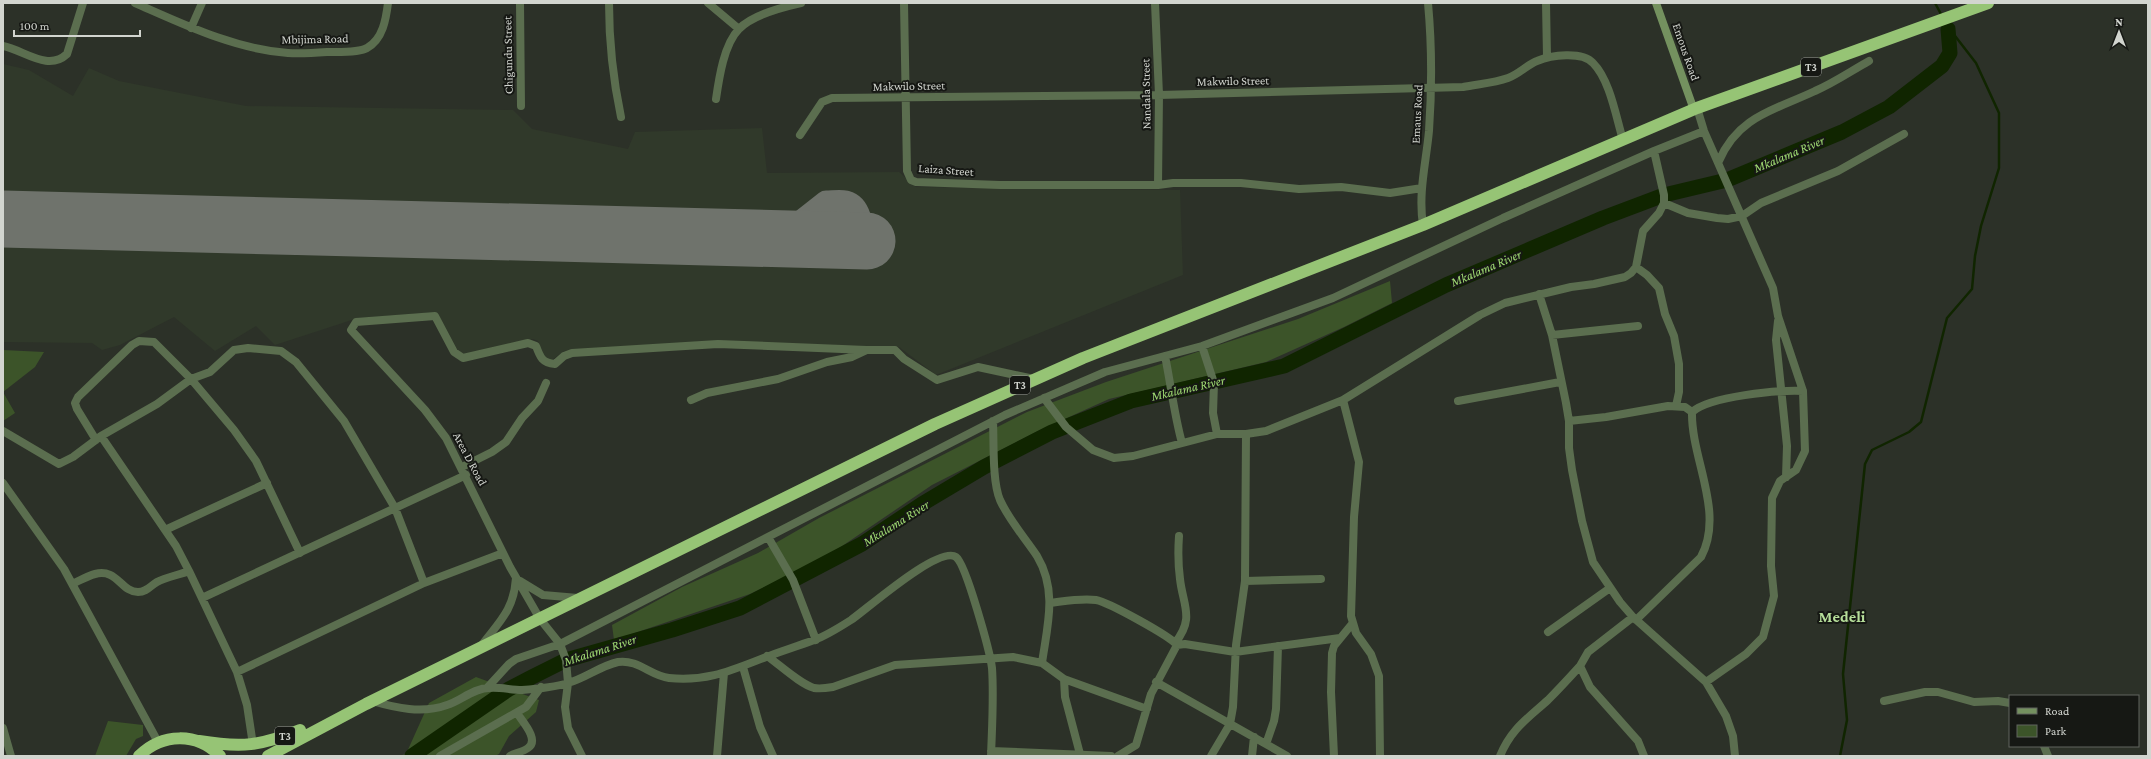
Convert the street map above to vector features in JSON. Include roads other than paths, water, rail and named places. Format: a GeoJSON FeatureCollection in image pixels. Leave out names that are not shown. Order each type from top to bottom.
{"type":"FeatureCollection","features":[{"type":"Feature","properties":{"kind":"highway","name":"T3"},"geometry":{"type":"LineString","coordinates":[[268,756],[369,703],[935,424],[1034,379],[1186,316],[1423,225],[1695,109],[1988,3]]}},
{"type":"Feature","properties":{"kind":"highway","name":"T3"},"geometry":{"type":"LineString","coordinates":[[139,756],[158,742],[171,738],[185,738],[228,746],[253,745],[271,742],[369,703]]}},
{"type":"Feature","properties":{"kind":"highway","name":"T3"},"geometry":{"type":"LineString","coordinates":[[199,741],[213,749],[220,756]]}},
{"type":"Feature","properties":{"kind":"street"},"geometry":{"type":"LineString","coordinates":[[3,46],[52,62],[61,60],[67,54],[83,3]]}},
{"type":"Feature","properties":{"kind":"street","name":"Mbijima Road"},"geometry":{"type":"LineString","coordinates":[[135,3],[191,28],[242,45],[287,53],[341,52],[366,49],[378,37],[386,22],[388,3]]}},
{"type":"Feature","properties":{"kind":"street"},"geometry":{"type":"LineString","coordinates":[[191,28],[202,3]]}},
{"type":"Feature","properties":{"kind":"street","name":"Chigundu Street"},"geometry":{"type":"LineString","coordinates":[[520,3],[519,33],[521,106]]}},
{"type":"Feature","properties":{"kind":"street"},"geometry":{"type":"LineString","coordinates":[[609,3],[609,33],[614,84],[621,117]]}},
{"type":"Feature","properties":{"kind":"street"},"geometry":{"type":"LineString","coordinates":[[708,3],[739,29]]}},
{"type":"Feature","properties":{"kind":"street"},"geometry":{"type":"LineString","coordinates":[[716,99],[721,68],[726,53],[739,29],[774,10],[801,3]]}},
{"type":"Feature","properties":{"kind":"street","name":"Laiza Street"},"geometry":{"type":"LineString","coordinates":[[904,3],[907,171],[911,180],[916,182],[1000,185],[1158,185]]}},
{"type":"Feature","properties":{"kind":"street","name":"Nandala Street"},"geometry":{"type":"LineString","coordinates":[[1155,3],[1159,95],[1158,185]]}},
{"type":"Feature","properties":{"kind":"street","name":"Emaus Road"},"geometry":{"type":"LineString","coordinates":[[1423,225],[1420,207],[1428,137],[1432,46],[1428,3]]}},
{"type":"Feature","properties":{"kind":"street"},"geometry":{"type":"LineString","coordinates":[[1546,3],[1547,57]]}},
{"type":"Feature","properties":{"kind":"street","name":"Emous Road"},"geometry":{"type":"LineString","coordinates":[[1656,3],[1695,109]]}},
{"type":"Feature","properties":{"kind":"street","name":"Makwilo Street"},"geometry":{"type":"LineString","coordinates":[[800,135],[819,106],[826,100],[1159,95],[1463,87],[1509,78],[1536,61],[1547,57],[1578,56],[1586,58],[1594,64],[1607,87],[1623,140]]}},
{"type":"Feature","properties":{"kind":"street"},"geometry":{"type":"LineString","coordinates":[[1719,161],[1732,138],[1751,120],[1818,90],[1869,61]]}},
{"type":"Feature","properties":{"kind":"street"},"geometry":{"type":"LineString","coordinates":[[1695,109],[1719,161],[1773,288],[1778,316],[1803,391],[1805,450],[1796,470],[1780,481],[1772,498],[1771,566],[1774,596],[1763,637],[1746,654],[1706,682]]}},
{"type":"Feature","properties":{"kind":"street"},"geometry":{"type":"LineString","coordinates":[[369,703],[399,708],[432,708],[446,706],[487,688],[516,658],[560,644],[993,421],[1112,370],[1202,346],[1333,298],[1503,218],[1654,151],[1704,131]]}},
{"type":"Feature","properties":{"kind":"street"},"geometry":{"type":"LineString","coordinates":[[1664,203],[1688,213],[1717,218],[1728,219],[1742,216],[1761,203],[1838,171],[1904,134]]}},
{"type":"Feature","properties":{"kind":"street"},"geometry":{"type":"LineString","coordinates":[[1044,398],[1066,427],[1093,450],[1114,458],[1133,456],[1217,434],[1246,434],[1266,431],[1343,400],[1480,315],[1505,302],[1625,277],[1636,267],[1643,231],[1659,213],[1664,203],[1664,195],[1654,151]]}},
{"type":"Feature","properties":{"kind":"street"},"geometry":{"type":"LineString","coordinates":[[1158,185],[1173,183],[1241,183],[1299,189],[1341,187],[1390,192],[1422,188]]}},
{"type":"Feature","properties":{"kind":"street"},"geometry":{"type":"LineString","coordinates":[[1636,267],[1647,275],[1659,288],[1665,314],[1674,336],[1679,364],[1679,392],[1676,406]]}},
{"type":"Feature","properties":{"kind":"street"},"geometry":{"type":"LineString","coordinates":[[1539,294],[1552,335],[1560,382],[1569,421],[1569,448],[1585,535],[1593,562],[1610,588],[1635,619],[1706,682],[1726,716],[1733,736],[1735,756]]}},
{"type":"Feature","properties":{"kind":"street","name":"Area D Road"},"geometry":{"type":"LineString","coordinates":[[560,644],[540,619],[516,578],[462,467],[435,422],[351,330],[356,322],[435,316],[454,352],[463,358],[528,343],[536,346],[541,359],[546,363],[555,364],[564,356],[572,353],[718,344],[867,350]]}},
{"type":"Feature","properties":{"kind":"street"},"geometry":{"type":"LineString","coordinates":[[1778,316],[1776,340],[1788,446],[1786,477]]}},
{"type":"Feature","properties":{"kind":"street"},"geometry":{"type":"LineString","coordinates":[[1552,335],[1638,326]]}},
{"type":"Feature","properties":{"kind":"street"},"geometry":{"type":"LineString","coordinates":[[253,745],[247,705],[237,672],[189,571],[166,530],[98,438],[75,403],[82,392],[132,345],[139,341],[154,342],[191,379],[234,430],[256,461],[300,553]]}},
{"type":"Feature","properties":{"kind":"street"},"geometry":{"type":"LineString","coordinates":[[1202,346],[1214,383],[1213,413],[1217,434]]}},
{"type":"Feature","properties":{"kind":"street"},"geometry":{"type":"LineString","coordinates":[[3,431],[59,464],[73,457],[98,438],[157,404],[191,379],[214,369],[234,350],[248,348],[281,351],[296,362],[332,406],[395,508],[424,583]]}},
{"type":"Feature","properties":{"kind":"street"},"geometry":{"type":"LineString","coordinates":[[691,400],[707,393],[778,379],[867,350],[894,350],[904,359],[937,380],[978,367],[1034,379]]}},
{"type":"Feature","properties":{"kind":"street"},"geometry":{"type":"LineString","coordinates":[[1165,356],[1175,417],[1182,443]]}},
{"type":"Feature","properties":{"kind":"street"},"geometry":{"type":"LineString","coordinates":[[1458,400],[1560,382]]}},
{"type":"Feature","properties":{"kind":"street"},"geometry":{"type":"LineString","coordinates":[[462,467],[492,452],[506,442],[522,418],[538,401],[546,383]]}},
{"type":"Feature","properties":{"kind":"street"},"geometry":{"type":"LineString","coordinates":[[1500,756],[1506,740],[1518,725],[1558,690],[1580,666],[1582,659],[1588,652],[1635,619],[1701,557],[1707,546],[1710,528],[1702,467],[1694,438],[1692,412],[1699,405],[1712,401],[1782,390],[1803,391]]}},
{"type":"Feature","properties":{"kind":"street"},"geometry":{"type":"LineString","coordinates":[[1343,400],[1350,421],[1359,462],[1354,517],[1352,624],[1356,633],[1371,654],[1379,676],[1380,756]]}},
{"type":"Feature","properties":{"kind":"street"},"geometry":{"type":"LineString","coordinates":[[1569,421],[1676,406],[1685,407],[1692,412]]}},
{"type":"Feature","properties":{"kind":"street"},"geometry":{"type":"LineString","coordinates":[[993,421],[998,494],[1043,569],[1050,603],[1042,663]]}},
{"type":"Feature","properties":{"kind":"street"},"geometry":{"type":"LineString","coordinates":[[1211,756],[1230,724],[1235,652],[1245,581],[1246,434]]}},
{"type":"Feature","properties":{"kind":"street"},"geometry":{"type":"LineString","coordinates":[[202,598],[466,475]]}},
{"type":"Feature","properties":{"kind":"street"},"geometry":{"type":"LineString","coordinates":[[3,483],[64,569],[158,742]]}},
{"type":"Feature","properties":{"kind":"street"},"geometry":{"type":"LineString","coordinates":[[166,530],[267,483]]}},
{"type":"Feature","properties":{"kind":"street"},"geometry":{"type":"LineString","coordinates":[[1118,756],[1136,745],[1156,682],[1182,634],[1187,620],[1180,580],[1179,536]]}},
{"type":"Feature","properties":{"kind":"street"},"geometry":{"type":"LineString","coordinates":[[768,537],[793,580],[816,640]]}},
{"type":"Feature","properties":{"kind":"street"},"geometry":{"type":"LineString","coordinates":[[237,672],[424,583],[503,553]]}},
{"type":"Feature","properties":{"kind":"street"},"geometry":{"type":"LineString","coordinates":[[487,688],[522,690],[568,683],[608,665],[620,662],[630,662],[668,678],[704,678],[724,673],[816,640],[850,621],[917,568],[953,555],[958,558],[962,566],[972,594],[990,658],[992,700],[991,753],[1080,754],[1111,756]]}},
{"type":"Feature","properties":{"kind":"street"},"geometry":{"type":"LineString","coordinates":[[72,584],[95,574],[104,573],[117,578],[127,589],[136,592],[145,591],[157,582],[189,571]]}},
{"type":"Feature","properties":{"kind":"street"},"geometry":{"type":"LineString","coordinates":[[516,578],[532,590],[543,595],[565,598],[582,598]]}},
{"type":"Feature","properties":{"kind":"street"},"geometry":{"type":"LineString","coordinates":[[478,649],[509,609],[514,595],[516,578]]}},
{"type":"Feature","properties":{"kind":"street"},"geometry":{"type":"LineString","coordinates":[[1245,581],[1321,579]]}},
{"type":"Feature","properties":{"kind":"street"},"geometry":{"type":"LineString","coordinates":[[1548,632],[1610,588]]}},
{"type":"Feature","properties":{"kind":"street"},"geometry":{"type":"LineString","coordinates":[[1050,603],[1080,599],[1106,602],[1176,644],[1185,644],[1235,652],[1340,638]]}},
{"type":"Feature","properties":{"kind":"street"},"geometry":{"type":"LineString","coordinates":[[1334,756],[1331,692],[1332,653],[1334,646],[1352,624]]}},
{"type":"Feature","properties":{"kind":"street"},"geometry":{"type":"LineString","coordinates":[[560,644],[566,660],[568,683],[565,707],[568,728],[582,756]]}},
{"type":"Feature","properties":{"kind":"street"},"geometry":{"type":"LineString","coordinates":[[1266,744],[1274,721],[1276,709],[1278,646]]}},
{"type":"Feature","properties":{"kind":"street"},"geometry":{"type":"LineString","coordinates":[[768,656],[802,682],[814,688],[833,687],[895,665],[1013,657],[1042,663],[1064,679],[1147,709]]}},
{"type":"Feature","properties":{"kind":"street"},"geometry":{"type":"LineString","coordinates":[[1580,666],[1590,687],[1638,741],[1644,756]]}},
{"type":"Feature","properties":{"kind":"street"},"geometry":{"type":"LineString","coordinates":[[744,667],[760,727],[773,756]]}},
{"type":"Feature","properties":{"kind":"street"},"geometry":{"type":"LineString","coordinates":[[717,756],[724,673]]}},
{"type":"Feature","properties":{"kind":"street"},"geometry":{"type":"LineString","coordinates":[[1064,679],[1065,697],[1080,754]]}},
{"type":"Feature","properties":{"kind":"street"},"geometry":{"type":"LineString","coordinates":[[1156,682],[1287,756]]}},
{"type":"Feature","properties":{"kind":"street"},"geometry":{"type":"LineString","coordinates":[[440,756],[526,707],[541,687]]}},
{"type":"Feature","properties":{"kind":"street"},"geometry":{"type":"LineString","coordinates":[[1884,701],[1925,692],[1938,692],[1974,702],[1998,701],[2009,703]]}},
{"type":"Feature","properties":{"kind":"street"},"geometry":{"type":"LineString","coordinates":[[510,756],[527,749],[532,744],[532,738],[517,712]]}},
{"type":"Feature","properties":{"kind":"street"},"geometry":{"type":"LineString","coordinates":[[3,728],[10,756]]}},
{"type":"Feature","properties":{"kind":"street"},"geometry":{"type":"LineString","coordinates":[[1252,756],[1254,737]]}},
{"type":"Feature","properties":{"kind":"waterway"},"geometry":{"type":"LineString","coordinates":[[1935,3],[1942,16]]}},
{"type":"Feature","properties":{"kind":"waterway"},"geometry":{"type":"LineString","coordinates":[[1840,756],[1847,720],[1843,674],[1865,464],[1872,450],[1909,432],[1921,422],[1947,318],[1972,289],[1975,256],[1981,226],[1999,168],[1999,113],[1976,63],[1945,23]]}},
{"type":"Feature","properties":{"kind":"waterway","name":"Mkalama River"},"geometry":{"type":"LineString","coordinates":[[412,756],[509,689],[532,677],[566,660],[672,630],[740,608],[862,544],[922,504],[984,467],[1052,432],[1131,401],[1284,366],[1446,285],[1603,218],[1664,195],[1727,180],[1842,132],[1889,107],[1942,66],[1950,53],[1948,29]]}},
{"type":"Feature","properties":{"kind":"district","name":"Medeli"},"geometry":{"type":"Point","coordinates":[1842,616]}}]}
